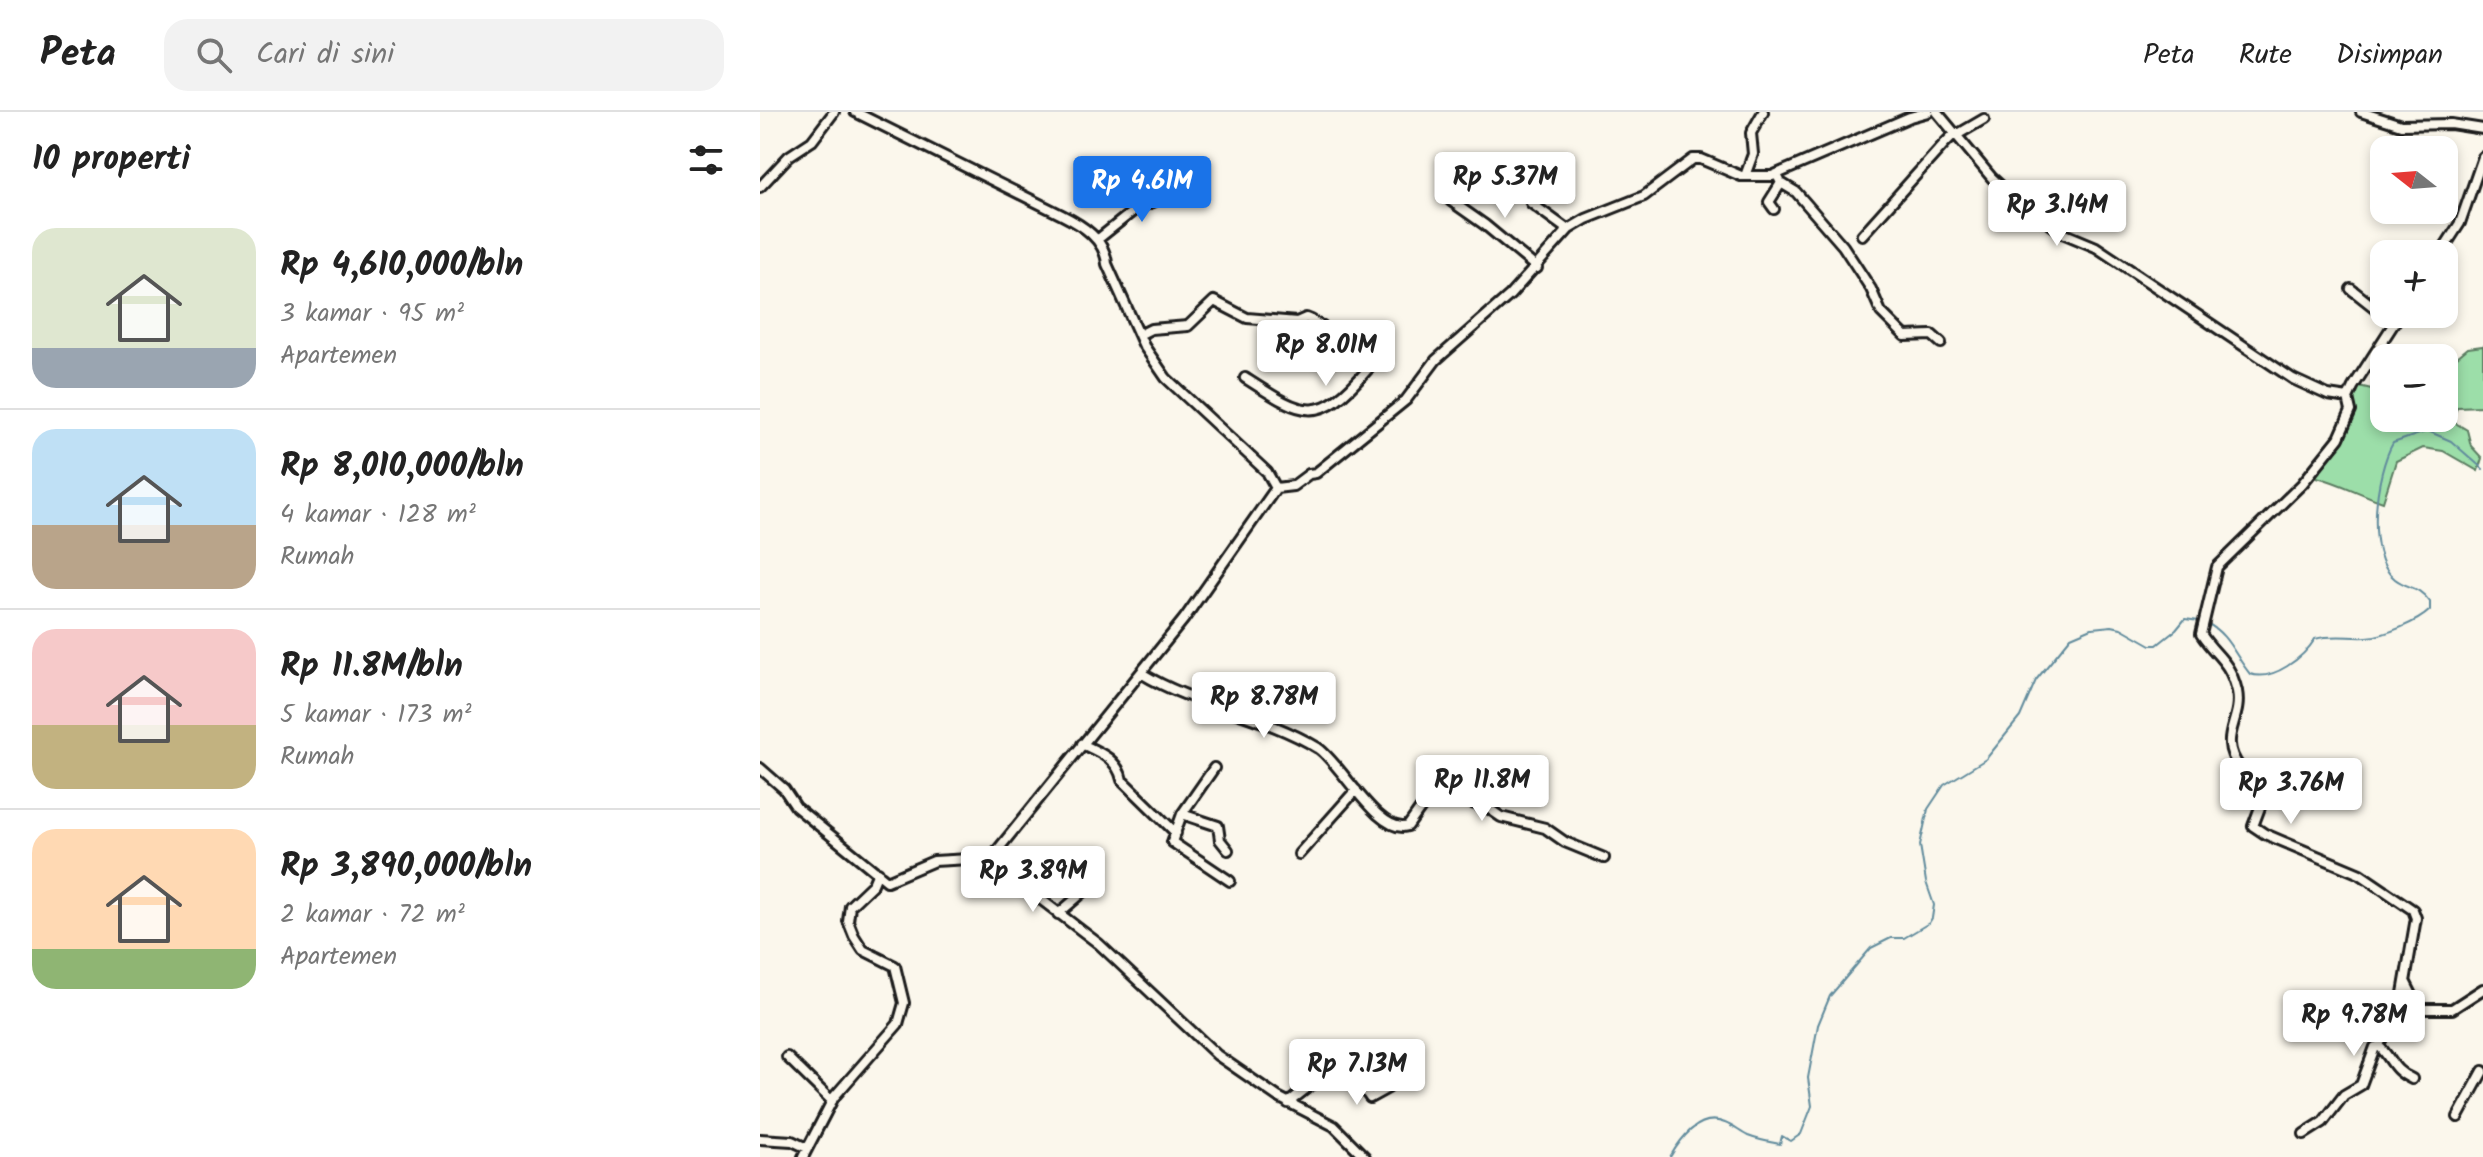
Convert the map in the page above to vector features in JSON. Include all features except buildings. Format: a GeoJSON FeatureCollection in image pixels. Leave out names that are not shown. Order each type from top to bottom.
{"type":"FeatureCollection","features":[{"type":"Feature","properties":{"kind":"street"},"geometry":{"type":"LineString","coordinates":[[760,187],[789,156],[812,141],[834,112]]}},
{"type":"Feature","properties":{"kind":"street"},"geometry":{"type":"LineString","coordinates":[[855,112],[1076,222],[1097,240],[1139,335],[1166,378],[1267,472],[1276,488]]}},
{"type":"Feature","properties":{"kind":"street"},"geometry":{"type":"LineString","coordinates":[[1745,176],[1753,154],[1751,133],[1763,112]]}},
{"type":"Feature","properties":{"kind":"street"},"geometry":{"type":"LineString","coordinates":[[1774,209],[1769,202],[1779,179],[1817,156],[1928,112]]}},
{"type":"Feature","properties":{"kind":"street"},"geometry":{"type":"LineString","coordinates":[[1937,112],[1992,178],[2016,200],[2065,234],[2096,247],[2293,379],[2328,395],[2348,398]]}},
{"type":"Feature","properties":{"kind":"street"},"geometry":{"type":"LineString","coordinates":[[2361,112],[2401,125],[2451,124],[2483,129]]}},
{"type":"Feature","properties":{"kind":"street"},"geometry":{"type":"LineString","coordinates":[[1862,235],[1955,133],[1984,119]]}},
{"type":"Feature","properties":{"kind":"street"},"geometry":{"type":"LineString","coordinates":[[2449,240],[2460,223],[2483,157]]}},
{"type":"Feature","properties":{"kind":"street"},"geometry":{"type":"LineString","coordinates":[[760,768],[784,789],[796,807],[887,881],[934,861],[987,858],[996,852],[1141,673],[1207,588],[1276,488],[1293,486],[1309,474],[1316,473],[1406,400],[1436,360],[1537,268],[1568,230],[1586,219],[1644,196],[1695,159],[1745,176],[1779,179],[1796,192],[1843,246],[1871,289],[1881,312],[1905,336],[1932,335],[1941,343]]}},
{"type":"Feature","properties":{"kind":"street"},"geometry":{"type":"LineString","coordinates":[[1097,240],[1137,208],[1153,202],[1166,189]]}},
{"type":"Feature","properties":{"kind":"street"},"geometry":{"type":"LineString","coordinates":[[1451,201],[1537,268]]}},
{"type":"Feature","properties":{"kind":"street"},"geometry":{"type":"LineString","coordinates":[[1531,203],[1568,230]]}},
{"type":"Feature","properties":{"kind":"street"},"geometry":{"type":"LineString","coordinates":[[2351,289],[2370,304]]}},
{"type":"Feature","properties":{"kind":"street"},"geometry":{"type":"LineString","coordinates":[[1139,335],[1151,329],[1188,326],[1214,301],[1247,318],[1297,322],[1306,318],[1311,320],[1362,351],[1359,363],[1368,369],[1345,396],[1317,411],[1298,409],[1245,378]]}},
{"type":"Feature","properties":{"kind":"street"},"geometry":{"type":"LineString","coordinates":[[1280,360],[1292,344],[1297,322]]}},
{"type":"Feature","properties":{"kind":"street"},"geometry":{"type":"LineString","coordinates":[[2304,1134],[2320,1124],[2344,1095],[2361,1085],[2375,1047],[2379,1046],[2387,1025],[2401,1005],[2416,918],[2413,910],[2360,874],[2253,826],[2265,794],[2264,787],[2247,776],[2233,757],[2228,742],[2238,708],[2237,694],[2226,662],[2201,637],[2217,567],[2302,484],[2339,438],[2351,411],[2348,398],[2353,387],[2391,328]]}},
{"type":"Feature","properties":{"kind":"street"},"geometry":{"type":"LineString","coordinates":[[1141,673],[1177,692],[1238,712],[1318,749],[1381,818],[1403,828],[1408,826],[1430,795],[1438,792],[1488,808],[1501,817],[1545,828],[1565,842],[1604,858]]}},
{"type":"Feature","properties":{"kind":"street"},"geometry":{"type":"LineString","coordinates":[[1082,744],[1109,758],[1120,770],[1122,780],[1176,833]]}},
{"type":"Feature","properties":{"kind":"street"},"geometry":{"type":"LineString","coordinates":[[1214,768],[1182,814],[1172,839],[1173,844],[1230,881]]}},
{"type":"Feature","properties":{"kind":"street"},"geometry":{"type":"LineString","coordinates":[[1299,854],[1356,790]]}},
{"type":"Feature","properties":{"kind":"street"},"geometry":{"type":"LineString","coordinates":[[1182,814],[1218,826],[1220,840],[1228,850]]}},
{"type":"Feature","properties":{"kind":"street"},"geometry":{"type":"LineString","coordinates":[[987,858],[1099,944],[1217,1055],[1288,1103],[1334,1126],[1365,1157]]}},
{"type":"Feature","properties":{"kind":"street"},"geometry":{"type":"LineString","coordinates":[[760,1139],[792,1141],[805,1152],[832,1101],[898,1024],[904,1003],[895,966],[863,950],[848,921],[850,906],[873,884],[878,872]]}},
{"type":"Feature","properties":{"kind":"street"},"geometry":{"type":"LineString","coordinates":[[1058,914],[1102,873]]}},
{"type":"Feature","properties":{"kind":"street"},"geometry":{"type":"LineString","coordinates":[[2406,981],[2419,1009],[2457,1008],[2483,989]]}},
{"type":"Feature","properties":{"kind":"street"},"geometry":{"type":"LineString","coordinates":[[2379,1046],[2394,1068],[2412,1079]]}},
{"type":"Feature","properties":{"kind":"street"},"geometry":{"type":"LineString","coordinates":[[787,1057],[832,1101]]}},
{"type":"Feature","properties":{"kind":"street"},"geometry":{"type":"LineString","coordinates":[[1288,1103],[1332,1068],[1354,1075],[1370,1098],[1387,1089],[1383,1080]]}},
{"type":"Feature","properties":{"kind":"street"},"geometry":{"type":"LineString","coordinates":[[2458,1117],[2483,1071]]}},
{"type":"Feature","properties":{"kind":"green space"},"geometry":{"type":"Polygon","coordinates":[[[2483,346],[2483,406],[2458,407],[2458,356],[2468,348],[2483,346]]]}},
{"type":"Feature","properties":{"kind":"green space"},"geometry":{"type":"Polygon","coordinates":[[[2359,386],[2370,389],[2370,432],[2458,432],[2458,425],[2467,430],[2471,446],[2482,458],[2478,471],[2443,451],[2423,448],[2396,461],[2383,502],[2317,477],[2312,469],[2337,434],[2359,386]]]}},
{"type":"Feature","properties":{"kind":"waterway"},"geometry":{"type":"LineString","coordinates":[[2206,623],[2226,639],[2250,674],[2259,676],[2287,666],[2315,639],[2374,636],[2417,619],[2430,610],[2430,602],[2417,590],[2395,579],[2385,567],[2379,552],[2376,513],[2387,456],[2393,443],[2428,431],[2451,441],[2483,469]]}},
{"type":"Feature","properties":{"kind":"waterway"},"geometry":{"type":"LineString","coordinates":[[1670,1157],[1692,1129],[1707,1121],[1725,1123],[1748,1136],[1780,1144],[1782,1136],[1791,1141],[1801,1134],[1812,1106],[1808,1078],[1818,1025],[1830,996],[1871,948],[1891,938],[1904,938],[1932,918],[1934,905],[1926,882],[1920,845],[1928,809],[1944,785],[1986,759],[2020,717],[2036,680],[2071,637],[2092,628],[2112,626],[2157,645],[2185,619],[2199,621]]}}]}
